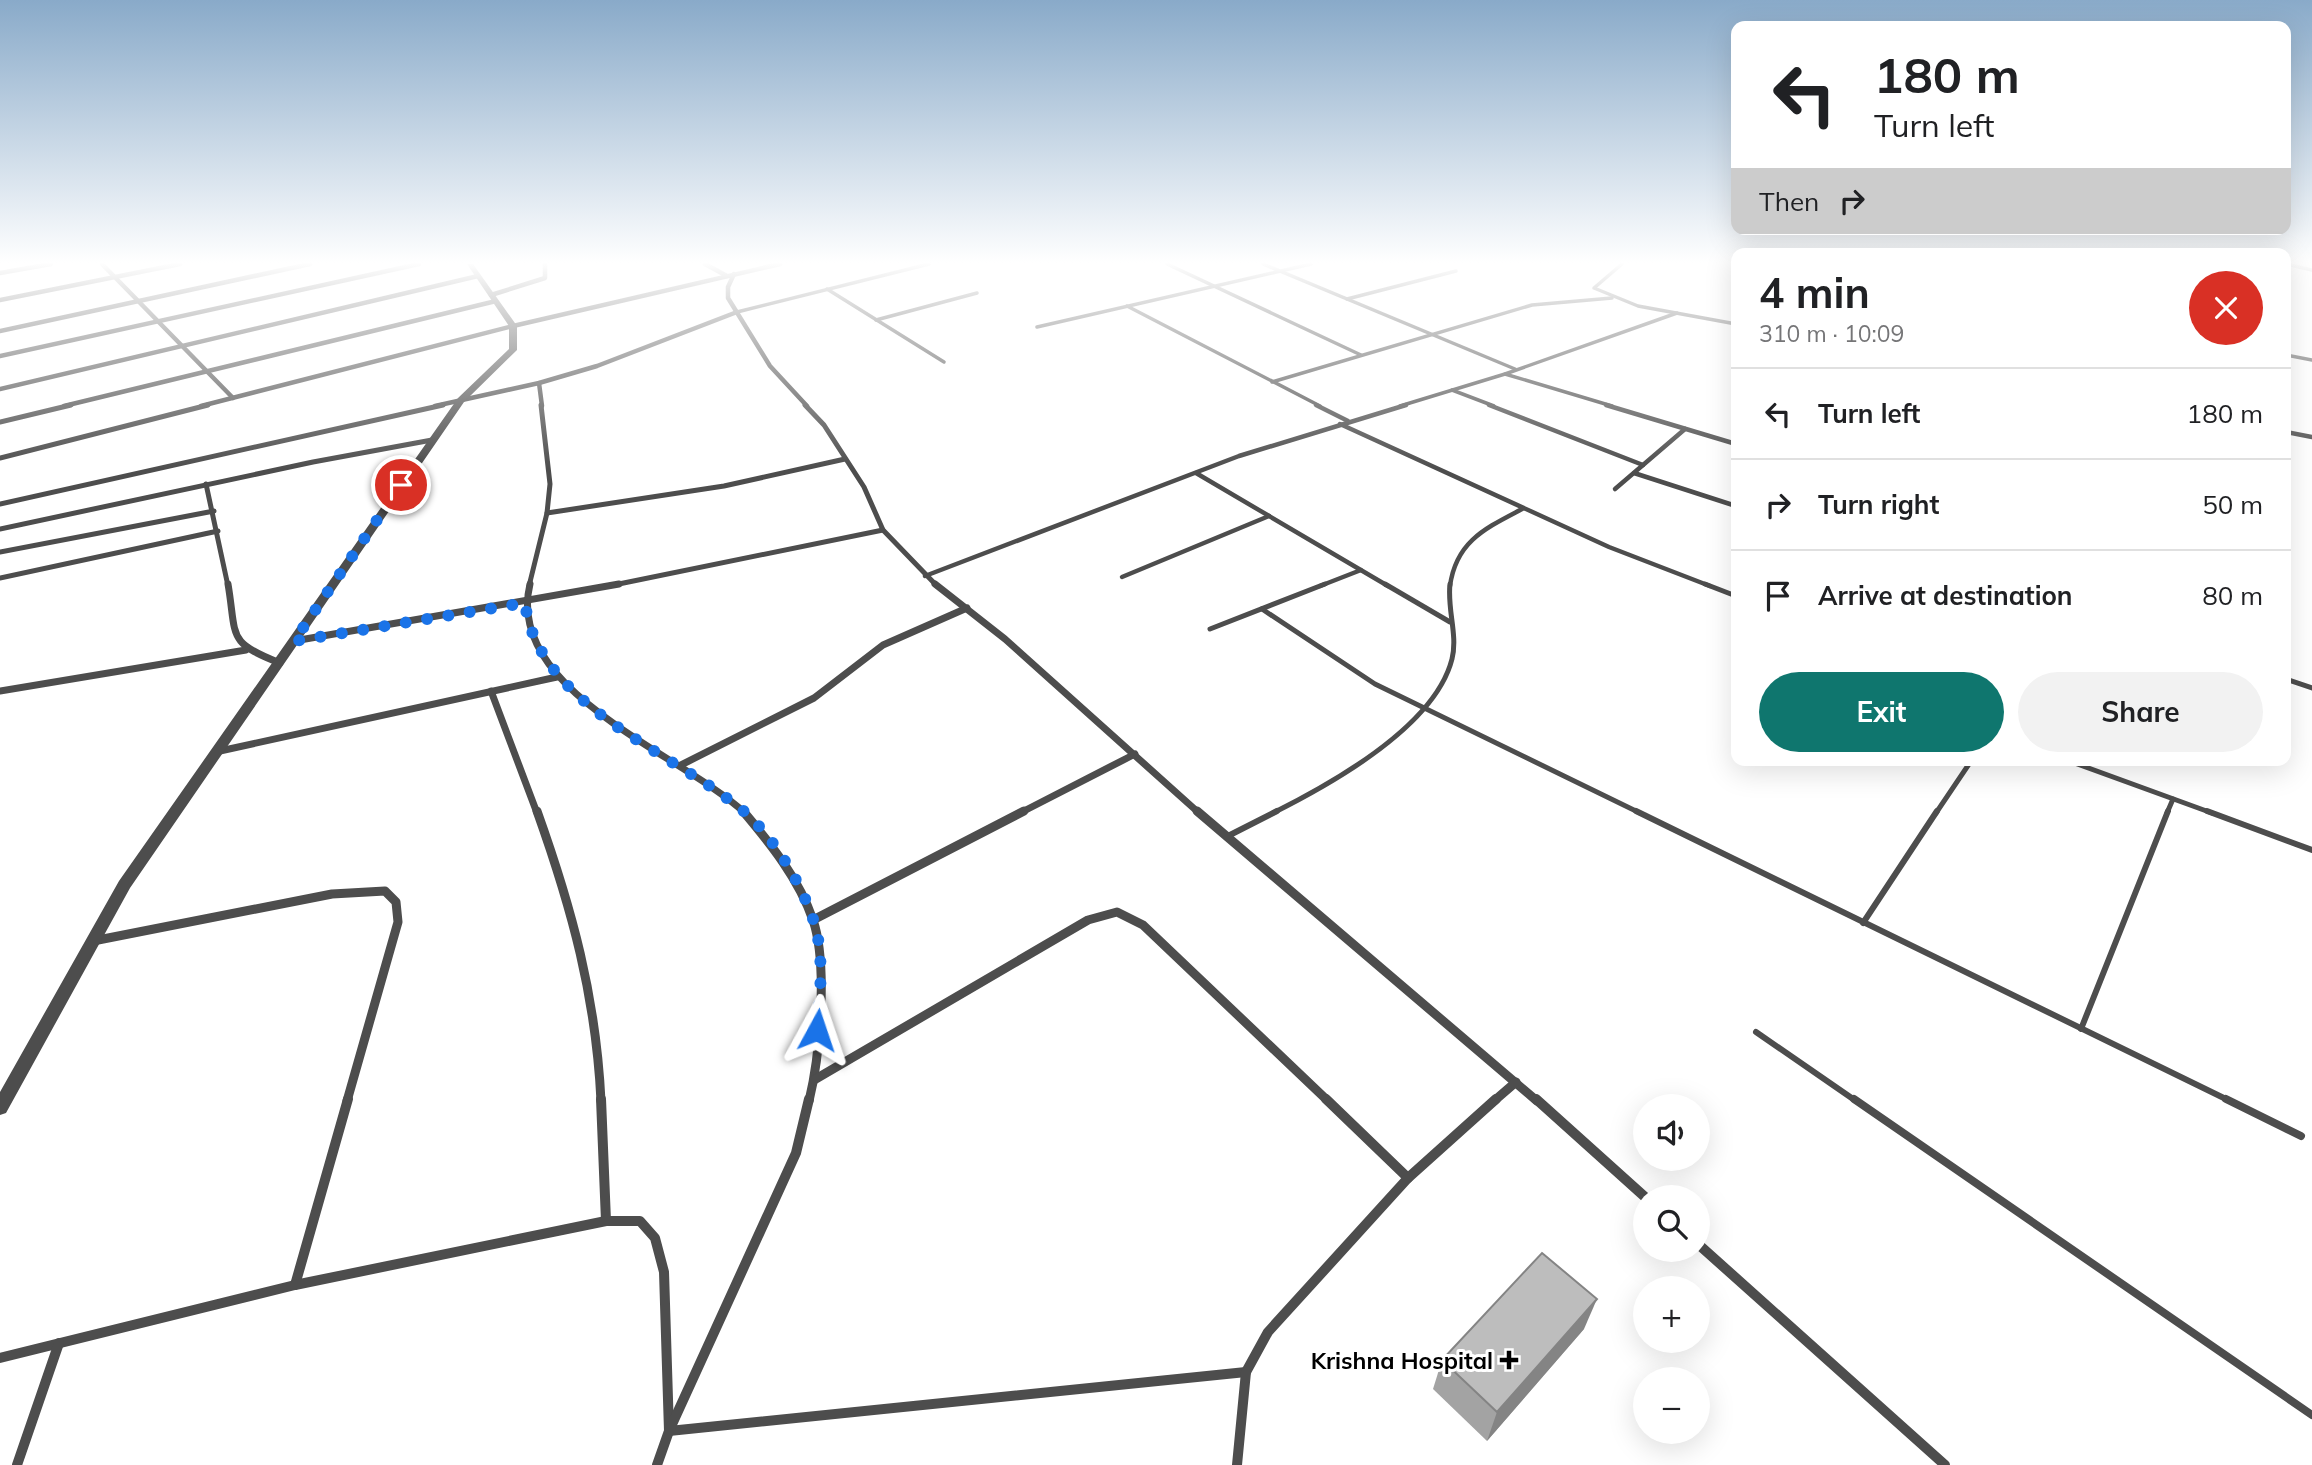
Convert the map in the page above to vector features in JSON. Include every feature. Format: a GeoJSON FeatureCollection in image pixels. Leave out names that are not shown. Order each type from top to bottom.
{"type":"FeatureCollection","features":[{"type":"Feature","properties":{"kind":"street"},"geometry":{"type":"LineString","coordinates":[[0,356],[107,332]]}},
{"type":"Feature","properties":{"kind":"street"},"geometry":{"type":"LineString","coordinates":[[169,332],[233,398]]}},
{"type":"Feature","properties":{"kind":"street"},"geometry":{"type":"LineString","coordinates":[[0,389],[235,332]]}},
{"type":"Feature","properties":{"kind":"street"},"geometry":{"type":"LineString","coordinates":[[0,422],[359,332]]}},
{"type":"Feature","properties":{"kind":"street"},"geometry":{"type":"LineString","coordinates":[[0,458],[488,332]]}},
{"type":"Feature","properties":{"kind":"street"},"geometry":{"type":"LineString","coordinates":[[0,1108],[124,885],[220,751],[461,400],[513,350],[513,332]]}},
{"type":"Feature","properties":{"kind":"street"},"geometry":{"type":"LineString","coordinates":[[0,504],[539,383],[597,366],[684,332]]}},
{"type":"Feature","properties":{"kind":"street"},"geometry":{"type":"LineString","coordinates":[[749,332],[770,366],[824,425],[864,487],[883,530],[925,576],[1005,639],[1226,837],[1516,1082],[1633,1186]]}},
{"type":"Feature","properties":{"kind":"street"},"geometry":{"type":"LineString","coordinates":[[539,383],[550,484],[547,513],[525,603],[528,627],[557,677],[624,731],[681,765],[743,811],[777,851],[813,920],[821,981],[814,1080],[796,1153],[669,1431],[657,1465]]}},
{"type":"Feature","properties":{"kind":"street"},"geometry":{"type":"LineString","coordinates":[[0,529],[206,484],[432,440]]}},
{"type":"Feature","properties":{"kind":"street"},"geometry":{"type":"LineString","coordinates":[[547,513],[724,486],[845,459]]}},
{"type":"Feature","properties":{"kind":"street"},"geometry":{"type":"LineString","coordinates":[[206,484],[229,583],[232,621],[238,640],[246,650]]}},
{"type":"Feature","properties":{"kind":"street"},"geometry":{"type":"LineString","coordinates":[[0,552],[214,511]]}},
{"type":"Feature","properties":{"kind":"street"},"geometry":{"type":"LineString","coordinates":[[294,641],[525,603],[708,569],[883,530]]}},
{"type":"Feature","properties":{"kind":"street"},"geometry":{"type":"LineString","coordinates":[[0,579],[218,531]]}},
{"type":"Feature","properties":{"kind":"street"},"geometry":{"type":"LineString","coordinates":[[681,765],[814,698],[883,645],[967,608]]}},
{"type":"Feature","properties":{"kind":"street"},"geometry":{"type":"LineString","coordinates":[[0,691],[246,650],[280,663]]}},
{"type":"Feature","properties":{"kind":"street"},"geometry":{"type":"LineString","coordinates":[[220,751],[557,677]]}},
{"type":"Feature","properties":{"kind":"street"},"geometry":{"type":"LineString","coordinates":[[491,691],[540,824],[580,951],[593,1013],[606,1221]]}},
{"type":"Feature","properties":{"kind":"street"},"geometry":{"type":"LineString","coordinates":[[813,920],[1135,754]]}},
{"type":"Feature","properties":{"kind":"street"},"geometry":{"type":"LineString","coordinates":[[93,942],[344,893],[385,891],[396,902],[398,922],[295,1284]]}},
{"type":"Feature","properties":{"kind":"street"},"geometry":{"type":"LineString","coordinates":[[814,1080],[1088,920],[1115,909],[1143,925],[1408,1178]]}},
{"type":"Feature","properties":{"kind":"street"},"geometry":{"type":"LineString","coordinates":[[1237,1465],[1246,1372],[1268,1332],[1408,1178],[1516,1082]]}},
{"type":"Feature","properties":{"kind":"street"},"geometry":{"type":"LineString","coordinates":[[0,1358],[295,1284],[606,1221],[639,1221],[655,1238],[664,1272],[669,1431]]}},
{"type":"Feature","properties":{"kind":"street"},"geometry":{"type":"LineString","coordinates":[[1710,1255],[1945,1465]]}},
{"type":"Feature","properties":{"kind":"street"},"geometry":{"type":"LineString","coordinates":[[17,1465],[59,1343]]}},
{"type":"Feature","properties":{"kind":"street"},"geometry":{"type":"LineString","coordinates":[[669,1431],[1246,1372]]}},
{"type":"Feature","properties":{"kind":"lane"},"geometry":{"type":"LineString","coordinates":[[896,332],[944,362]]}},
{"type":"Feature","properties":{"kind":"lane"},"geometry":{"type":"LineString","coordinates":[[1178,332],[1349,422]]}},
{"type":"Feature","properties":{"kind":"lane"},"geometry":{"type":"LineString","coordinates":[[1313,332],[1361,355]]}},
{"type":"Feature","properties":{"kind":"lane"},"geometry":{"type":"LineString","coordinates":[[1428,332],[1516,370]]}},
{"type":"Feature","properties":{"kind":"lane"},"geometry":{"type":"LineString","coordinates":[[1272,382],[1438,332]]}},
{"type":"Feature","properties":{"kind":"lane"},"geometry":{"type":"LineString","coordinates":[[925,576],[1239,456],[1505,374],[1622,332]]}},
{"type":"Feature","properties":{"kind":"lane"},"geometry":{"type":"LineString","coordinates":[[2291,356],[2312,360]]}},
{"type":"Feature","properties":{"kind":"lane"},"geometry":{"type":"LineString","coordinates":[[1505,374],[1731,443]]}},
{"type":"Feature","properties":{"kind":"lane"},"geometry":{"type":"LineString","coordinates":[[1452,390],[1643,464]]}},
{"type":"Feature","properties":{"kind":"lane"},"geometry":{"type":"LineString","coordinates":[[1340,424],[1609,547],[1731,594]]}},
{"type":"Feature","properties":{"kind":"lane"},"geometry":{"type":"LineString","coordinates":[[1615,489],[1685,429]]}},
{"type":"Feature","properties":{"kind":"lane"},"geometry":{"type":"LineString","coordinates":[[2291,433],[2312,437]]}},
{"type":"Feature","properties":{"kind":"lane"},"geometry":{"type":"LineString","coordinates":[[1196,473],[1450,622]]}},
{"type":"Feature","properties":{"kind":"lane"},"geometry":{"type":"LineString","coordinates":[[1634,473],[1731,504]]}},
{"type":"Feature","properties":{"kind":"lane"},"geometry":{"type":"LineString","coordinates":[[1226,837],[1355,768],[1423,709],[1448,669],[1455,646],[1450,622],[1450,582],[1458,555],[1471,538],[1522,509]]}},
{"type":"Feature","properties":{"kind":"lane"},"geometry":{"type":"LineString","coordinates":[[1122,577],[1269,516]]}},
{"type":"Feature","properties":{"kind":"lane"},"geometry":{"type":"LineString","coordinates":[[1210,629],[1361,570]]}},
{"type":"Feature","properties":{"kind":"lane"},"geometry":{"type":"LineString","coordinates":[[1262,609],[1346,666],[1423,709],[2301,1136]]}},
{"type":"Feature","properties":{"kind":"lane"},"geometry":{"type":"LineString","coordinates":[[2291,681],[2312,688]]}},
{"type":"Feature","properties":{"kind":"lane"},"geometry":{"type":"LineString","coordinates":[[1863,923],[1969,766]]}},
{"type":"Feature","properties":{"kind":"lane"},"geometry":{"type":"LineString","coordinates":[[2083,766],[2312,850]]}},
{"type":"Feature","properties":{"kind":"lane"},"geometry":{"type":"LineString","coordinates":[[2081,1029],[2173,799]]}},
{"type":"Feature","properties":{"kind":"lane"},"geometry":{"type":"LineString","coordinates":[[1756,1031],[2312,1415]]}},
{"type":"Feature","properties":{"kind":"building"},"geometry":{"type":"Polygon","coordinates":[[[1542,1253],[1597,1299],[1497,1412],[1442,1360],[1542,1253]]]}},
{"type":"Feature","properties":{"kind":"place","name":"Krishna Hospital"},"geometry":{"type":"Point","coordinates":[1509,1360]}},
{"type":"Feature","properties":{"kind":"route"},"geometry":{"type":"LineString","coordinates":[[401,485],[294,641],[525,603],[528,627],[557,677],[624,731],[681,765],[743,811],[777,851],[813,920],[821,981],[817,1030]]}}]}
